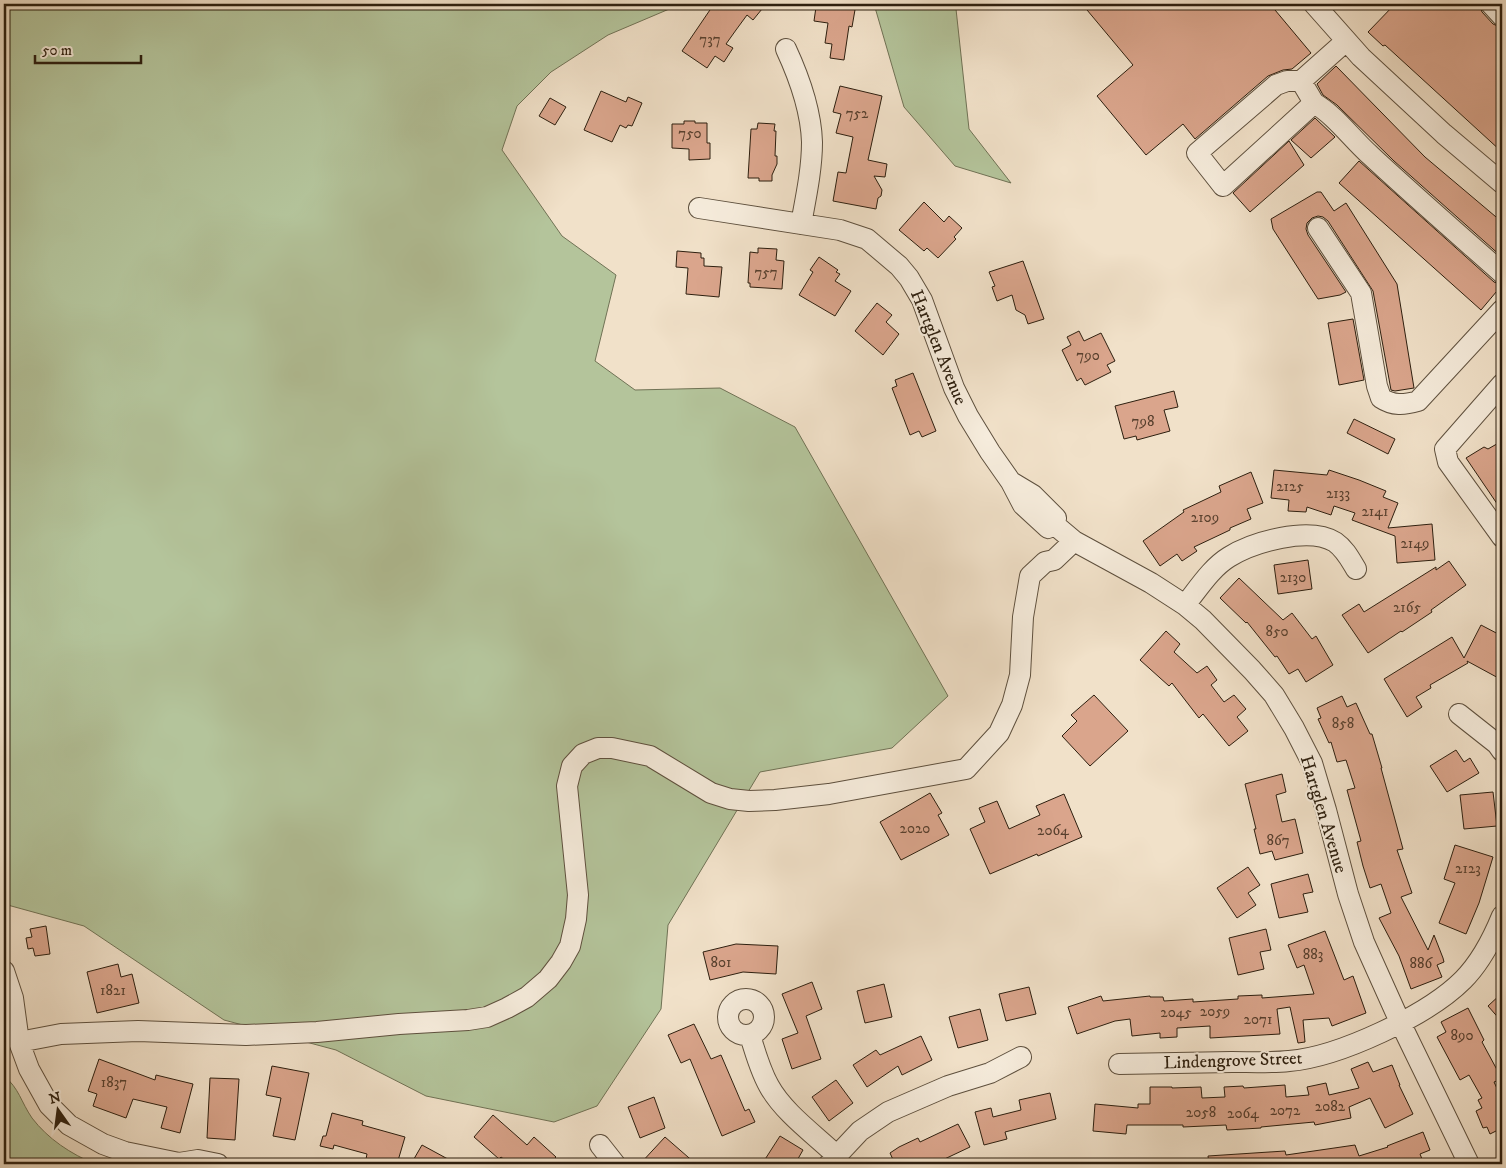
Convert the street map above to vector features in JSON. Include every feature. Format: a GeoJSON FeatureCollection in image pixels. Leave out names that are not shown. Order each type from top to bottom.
{"type":"FeatureCollection","features":[{"type":"Feature","properties":{"kind":"street"},"geometry":{"type":"LineString","coordinates":[[1314,4],[1346,41],[1444,134],[1502,183]]}},
{"type":"Feature","properties":{"kind":"street"},"geometry":{"type":"LineString","coordinates":[[1491,4],[1502,16]]}},
{"type":"Feature","properties":{"kind":"street"},"geometry":{"type":"LineString","coordinates":[[1314,103],[1223,186],[1197,153],[1276,84],[1287,81],[1301,81],[1346,41]]}},
{"type":"Feature","properties":{"kind":"street"},"geometry":{"type":"LineString","coordinates":[[786,49],[802,92],[810,125],[812,144],[801,224]]}},
{"type":"Feature","properties":{"kind":"street"},"geometry":{"type":"LineString","coordinates":[[1301,81],[1314,103],[1324,109],[1370,156],[1502,273]]}},
{"type":"Feature","properties":{"kind":"street","name":"Hartglen Avenue"},"geometry":{"type":"LineString","coordinates":[[699,208],[840,230],[867,239],[899,266],[909,278],[922,300],[960,401],[990,452],[1011,482],[1033,495],[1056,518],[1055,525],[1074,541],[1151,583],[1203,620],[1252,670],[1274,696],[1303,744],[1312,763],[1364,942],[1400,1022],[1469,1164]]}},
{"type":"Feature","properties":{"kind":"street"},"geometry":{"type":"LineString","coordinates":[[1318,228],[1361,293],[1377,386],[1380,398],[1387,402],[1407,404],[1418,401],[1502,310]]}},
{"type":"Feature","properties":{"kind":"street"},"geometry":{"type":"LineString","coordinates":[[1502,384],[1445,449],[1448,462],[1502,537]]}},
{"type":"Feature","properties":{"kind":"street"},"geometry":{"type":"LineString","coordinates":[[1184,605],[1228,558],[1248,548],[1279,538],[1306,536],[1333,541],[1343,549],[1356,569]]}},
{"type":"Feature","properties":{"kind":"street"},"geometry":{"type":"LineString","coordinates":[[19,1042],[61,1034],[138,1031],[246,1035],[317,1032],[468,1020],[487,1017],[507,1008],[527,997],[548,979],[570,946],[576,919],[578,895],[567,786],[572,766],[583,754],[598,748],[612,748],[650,756],[711,793],[730,799],[749,801],[829,794],[966,770],[999,733],[1012,706],[1020,675],[1023,617],[1027,592],[1054,571],[1054,560],[1074,541]]}},
{"type":"Feature","properties":{"kind":"street"},"geometry":{"type":"LineString","coordinates":[[1459,714],[1497,744],[1502,751]]}},
{"type":"Feature","properties":{"kind":"street","name":"Lindengrove Street"},"geometry":{"type":"LineString","coordinates":[[1118,1064],[1290,1061],[1321,1055],[1356,1044],[1433,1004],[1463,980],[1471,971],[1490,940],[1502,916]]}},
{"type":"Feature","properties":{"kind":"street"},"geometry":{"type":"LineString","coordinates":[[4,971],[13,998],[19,1042],[29,1069],[49,1105],[69,1125],[103,1144],[125,1152],[180,1164],[198,1160],[218,1164]]}},
{"type":"Feature","properties":{"kind":"street"},"geometry":{"type":"LineString","coordinates":[[750,1035],[755,1054],[769,1086],[786,1109],[832,1160],[860,1131],[888,1112],[948,1086],[990,1073],[1021,1058]]}},
{"type":"Feature","properties":{"kind":"street"},"geometry":{"type":"LineString","coordinates":[[600,1145],[615,1164]]}},
{"type":"Feature","properties":{"kind":"green space"},"geometry":{"type":"Polygon","coordinates":[[[4,4],[681,4],[608,35],[551,72],[517,106],[502,150],[562,236],[616,275],[595,361],[635,390],[720,388],[795,427],[948,696],[892,748],[760,772],[668,925],[661,1009],[597,1106],[554,1122],[426,1096],[336,1050],[224,1020],[84,926],[4,904],[4,4]]]}},
{"type":"Feature","properties":{"kind":"green space"},"geometry":{"type":"Polygon","coordinates":[[[874,4],[954,4],[969,129],[1011,183],[955,166],[904,107],[874,4]]]}},
{"type":"Feature","properties":{"kind":"green space"},"geometry":{"type":"Polygon","coordinates":[[[4,1076],[17,1090],[28,1112],[45,1133],[77,1156],[95,1164],[4,1164],[4,1076]]]}},
{"type":"Feature","properties":{"kind":"building"},"geometry":{"type":"Polygon","coordinates":[[[714,4],[755,4],[762,9],[753,20],[747,15],[736,30],[726,44],[733,48],[724,62],[715,56],[707,68],[682,51],[714,4]]]}},
{"type":"Feature","properties":{"kind":"building"},"geometry":{"type":"Polygon","coordinates":[[[820,4],[856,4],[852,27],[849,26],[844,60],[830,58],[832,44],[825,43],[828,23],[814,21],[816,7],[819,8],[820,4]]]}},
{"type":"Feature","properties":{"kind":"building"},"geometry":{"type":"Polygon","coordinates":[[[1082,4],[1270,4],[1311,53],[1292,69],[1283,70],[1268,76],[1195,139],[1183,124],[1146,155],[1097,96],[1133,65],[1082,4]]]}},
{"type":"Feature","properties":{"kind":"building"},"geometry":{"type":"Polygon","coordinates":[[[1395,4],[1479,4],[1482,12],[1493,24],[1502,28],[1502,152],[1385,45],[1383,46],[1368,32],[1395,4]]]}},
{"type":"Feature","properties":{"kind":"building"},"geometry":{"type":"Polygon","coordinates":[[[1336,66],[1425,157],[1502,222],[1502,257],[1394,161],[1337,105],[1323,95],[1317,84],[1336,66]]]}},
{"type":"Feature","properties":{"kind":"building"},"geometry":{"type":"Polygon","coordinates":[[[840,86],[882,96],[868,160],[887,164],[885,177],[874,176],[882,190],[876,209],[833,201],[838,172],[846,173],[853,137],[836,133],[841,114],[833,112],[840,86]]]}},
{"type":"Feature","properties":{"kind":"building"},"geometry":{"type":"Polygon","coordinates":[[[601,91],[626,102],[628,97],[642,103],[632,126],[628,125],[626,128],[620,125],[612,142],[584,130],[601,91]]]}},
{"type":"Feature","properties":{"kind":"building"},"geometry":{"type":"Polygon","coordinates":[[[550,98],[566,107],[555,125],[539,116],[550,98]]]}},
{"type":"Feature","properties":{"kind":"building"},"geometry":{"type":"Polygon","coordinates":[[[1315,118],[1335,137],[1311,158],[1291,140],[1315,118]]]}},
{"type":"Feature","properties":{"kind":"building"},"geometry":{"type":"Polygon","coordinates":[[[684,121],[707,123],[707,143],[710,143],[710,159],[689,160],[689,149],[672,148],[672,124],[684,124],[684,121]]]}},
{"type":"Feature","properties":{"kind":"building"},"geometry":{"type":"Polygon","coordinates":[[[758,123],[775,124],[775,156],[777,156],[777,164],[772,175],[772,181],[759,181],[759,178],[748,178],[751,129],[757,129],[758,123]]]}},
{"type":"Feature","properties":{"kind":"building"},"geometry":{"type":"Polygon","coordinates":[[[1289,141],[1304,165],[1250,212],[1233,193],[1289,141]]]}},
{"type":"Feature","properties":{"kind":"building"},"geometry":{"type":"Polygon","coordinates":[[[1359,161],[1494,282],[1502,285],[1481,310],[1339,183],[1359,161]]]}},
{"type":"Feature","properties":{"kind":"building"},"geometry":{"type":"Polygon","coordinates":[[[1317,192],[1321,192],[1334,211],[1346,203],[1397,284],[1414,388],[1391,390],[1373,291],[1328,221],[1318,216],[1312,218],[1307,223],[1306,229],[1308,235],[1346,292],[1318,299],[1273,229],[1271,219],[1317,192]]]}},
{"type":"Feature","properties":{"kind":"building"},"geometry":{"type":"Polygon","coordinates":[[[924,202],[944,222],[949,216],[962,228],[954,237],[956,239],[938,258],[927,248],[924,251],[899,230],[924,202]]]}},
{"type":"Feature","properties":{"kind":"building"},"geometry":{"type":"Polygon","coordinates":[[[758,248],[777,249],[776,260],[784,261],[782,289],[750,287],[750,283],[748,283],[750,252],[758,253],[758,248]]]}},
{"type":"Feature","properties":{"kind":"building"},"geometry":{"type":"Polygon","coordinates":[[[677,251],[701,253],[701,258],[704,258],[704,266],[722,267],[719,297],[686,294],[688,268],[676,267],[677,251]]]}},
{"type":"Feature","properties":{"kind":"building"},"geometry":{"type":"Polygon","coordinates":[[[819,257],[838,270],[836,272],[840,274],[835,281],[851,291],[835,316],[799,295],[813,272],[810,270],[819,257]]]}},
{"type":"Feature","properties":{"kind":"building"},"geometry":{"type":"Polygon","coordinates":[[[1023,261],[1044,319],[1028,324],[1025,315],[1016,310],[1012,295],[997,301],[992,287],[995,286],[989,272],[1023,261]]]}},
{"type":"Feature","properties":{"kind":"building"},"geometry":{"type":"Polygon","coordinates":[[[877,303],[892,315],[886,322],[899,334],[883,355],[855,331],[877,303]]]}},
{"type":"Feature","properties":{"kind":"building"},"geometry":{"type":"Polygon","coordinates":[[[1353,319],[1364,380],[1339,385],[1328,323],[1353,319]]]}},
{"type":"Feature","properties":{"kind":"building"},"geometry":{"type":"Polygon","coordinates":[[[1079,331],[1084,341],[1101,333],[1115,361],[1107,365],[1111,372],[1085,385],[1081,378],[1077,381],[1062,350],[1071,345],[1067,337],[1079,331]]]}},
{"type":"Feature","properties":{"kind":"building"},"geometry":{"type":"Polygon","coordinates":[[[913,373],[936,431],[922,437],[919,431],[910,435],[892,388],[897,386],[895,380],[913,373]]]}},
{"type":"Feature","properties":{"kind":"building"},"geometry":{"type":"Polygon","coordinates":[[[1174,391],[1178,407],[1164,410],[1170,431],[1137,440],[1136,436],[1124,439],[1115,406],[1174,391]]]}},
{"type":"Feature","properties":{"kind":"building"},"geometry":{"type":"Polygon","coordinates":[[[1354,419],[1395,439],[1388,454],[1347,433],[1354,419]]]}},
{"type":"Feature","properties":{"kind":"building"},"geometry":{"type":"Polygon","coordinates":[[[1502,441],[1502,511],[1466,458],[1484,447],[1488,449],[1502,441]]]}},
{"type":"Feature","properties":{"kind":"building"},"geometry":{"type":"Polygon","coordinates":[[[1274,470],[1327,475],[1329,470],[1386,491],[1383,497],[1398,503],[1388,528],[1432,524],[1435,560],[1397,563],[1395,536],[1352,520],[1355,513],[1334,506],[1331,515],[1307,507],[1306,512],[1288,511],[1289,500],[1271,498],[1274,470]]]}},
{"type":"Feature","properties":{"kind":"building"},"geometry":{"type":"Polygon","coordinates":[[[1251,472],[1263,503],[1247,509],[1251,519],[1194,547],[1197,551],[1182,561],[1177,554],[1160,566],[1143,541],[1184,512],[1183,510],[1221,492],[1219,486],[1251,472]]]}},
{"type":"Feature","properties":{"kind":"building"},"geometry":{"type":"Polygon","coordinates":[[[1308,560],[1312,589],[1278,594],[1274,565],[1308,560]]]}},
{"type":"Feature","properties":{"kind":"building"},"geometry":{"type":"Polygon","coordinates":[[[1449,561],[1466,585],[1431,610],[1432,612],[1368,653],[1342,615],[1359,604],[1364,612],[1436,567],[1436,570],[1449,561]]]}},
{"type":"Feature","properties":{"kind":"building"},"geometry":{"type":"Polygon","coordinates":[[[1239,578],[1283,620],[1292,613],[1312,639],[1316,636],[1333,665],[1306,682],[1298,669],[1289,674],[1277,656],[1275,657],[1247,622],[1220,598],[1239,578]]]}},
{"type":"Feature","properties":{"kind":"building"},"geometry":{"type":"Polygon","coordinates":[[[1481,625],[1502,636],[1502,680],[1467,661],[1468,663],[1430,685],[1431,688],[1416,697],[1422,707],[1407,717],[1384,679],[1452,637],[1464,658],[1481,625]]]}},
{"type":"Feature","properties":{"kind":"building"},"geometry":{"type":"Polygon","coordinates":[[[1166,631],[1180,644],[1174,652],[1197,673],[1207,666],[1217,680],[1211,685],[1224,702],[1234,695],[1246,709],[1237,717],[1248,731],[1229,746],[1203,714],[1199,718],[1172,683],[1169,686],[1140,660],[1166,631]]]}},
{"type":"Feature","properties":{"kind":"building"},"geometry":{"type":"Polygon","coordinates":[[[1094,695],[1128,731],[1090,766],[1062,736],[1077,721],[1071,715],[1094,695]]]}},
{"type":"Feature","properties":{"kind":"building"},"geometry":{"type":"Polygon","coordinates":[[[1342,696],[1347,707],[1356,703],[1370,734],[1372,734],[1382,768],[1403,849],[1397,850],[1412,893],[1401,897],[1428,950],[1434,935],[1444,962],[1437,965],[1442,977],[1411,989],[1399,956],[1379,918],[1391,913],[1381,884],[1370,888],[1363,866],[1357,842],[1361,841],[1347,790],[1355,788],[1346,760],[1337,762],[1331,742],[1329,743],[1318,719],[1321,718],[1317,708],[1342,696]]]}},
{"type":"Feature","properties":{"kind":"building"},"geometry":{"type":"Polygon","coordinates":[[[1456,750],[1464,762],[1470,758],[1479,773],[1447,792],[1430,766],[1456,750]]]}},
{"type":"Feature","properties":{"kind":"building"},"geometry":{"type":"Polygon","coordinates":[[[1282,774],[1286,792],[1276,795],[1282,822],[1295,819],[1303,853],[1275,860],[1272,851],[1260,854],[1245,784],[1282,774]]]}},
{"type":"Feature","properties":{"kind":"building"},"geometry":{"type":"Polygon","coordinates":[[[1493,792],[1497,826],[1464,829],[1460,795],[1493,792]]]}},
{"type":"Feature","properties":{"kind":"building"},"geometry":{"type":"Polygon","coordinates":[[[930,793],[942,813],[938,815],[949,835],[901,860],[880,822],[930,793]]]}},
{"type":"Feature","properties":{"kind":"building"},"geometry":{"type":"Polygon","coordinates":[[[1064,794],[1082,837],[990,874],[970,829],[985,822],[979,808],[997,801],[1009,829],[1040,815],[1036,806],[1064,794]]]}},
{"type":"Feature","properties":{"kind":"building"},"geometry":{"type":"Polygon","coordinates":[[[1455,845],[1493,857],[1479,903],[1466,934],[1439,923],[1455,883],[1444,879],[1455,845]]]}},
{"type":"Feature","properties":{"kind":"building"},"geometry":{"type":"Polygon","coordinates":[[[1248,867],[1260,885],[1248,893],[1256,905],[1237,918],[1217,888],[1248,867]]]}},
{"type":"Feature","properties":{"kind":"building"},"geometry":{"type":"Polygon","coordinates":[[[1308,874],[1313,892],[1303,894],[1308,912],[1279,918],[1271,884],[1308,874]]]}},
{"type":"Feature","properties":{"kind":"building"},"geometry":{"type":"Polygon","coordinates":[[[46,926],[50,954],[35,956],[33,948],[28,949],[26,938],[32,937],[30,929],[46,926]]]}},
{"type":"Feature","properties":{"kind":"building"},"geometry":{"type":"Polygon","coordinates":[[[1266,929],[1271,950],[1260,952],[1264,969],[1238,975],[1229,938],[1266,929]]]}},
{"type":"Feature","properties":{"kind":"building"},"geometry":{"type":"Polygon","coordinates":[[[1325,931],[1344,980],[1353,976],[1366,1013],[1332,1026],[1329,1018],[1303,1020],[1305,1042],[1298,1043],[1290,1007],[1277,1009],[1280,1034],[1210,1038],[1210,1026],[1177,1028],[1177,1037],[1160,1038],[1160,1033],[1132,1036],[1130,1019],[1115,1021],[1077,1034],[1068,1007],[1101,996],[1103,1001],[1150,996],[1163,997],[1164,1001],[1193,999],[1193,1002],[1238,999],[1238,996],[1262,995],[1262,998],[1314,994],[1304,965],[1297,968],[1288,945],[1325,931]]]}},
{"type":"Feature","properties":{"kind":"building"},"geometry":{"type":"Polygon","coordinates":[[[736,944],[778,946],[776,974],[743,972],[710,980],[703,952],[736,944]]]}},
{"type":"Feature","properties":{"kind":"building"},"geometry":{"type":"Polygon","coordinates":[[[118,964],[121,977],[132,974],[139,1003],[97,1013],[87,972],[118,964]]]}},
{"type":"Feature","properties":{"kind":"building"},"geometry":{"type":"Polygon","coordinates":[[[812,982],[822,1009],[806,1016],[821,1059],[792,1069],[782,1039],[798,1033],[782,994],[812,982]]]}},
{"type":"Feature","properties":{"kind":"building"},"geometry":{"type":"Polygon","coordinates":[[[884,984],[892,1017],[865,1023],[857,991],[884,984]]]}},
{"type":"Feature","properties":{"kind":"building"},"geometry":{"type":"Polygon","coordinates":[[[1029,987],[1036,1014],[1006,1021],[999,994],[1029,987]]]}},
{"type":"Feature","properties":{"kind":"building"},"geometry":{"type":"Polygon","coordinates":[[[1502,993],[1502,1022],[1488,1006],[1502,993]]]}},
{"type":"Feature","properties":{"kind":"building"},"geometry":{"type":"Polygon","coordinates":[[[1468,1008],[1484,1040],[1482,1042],[1502,1079],[1494,1082],[1502,1099],[1502,1128],[1490,1134],[1487,1127],[1483,1128],[1476,1111],[1482,1108],[1478,1100],[1482,1098],[1469,1075],[1460,1080],[1437,1037],[1446,1032],[1441,1022],[1468,1008]]]}},
{"type":"Feature","properties":{"kind":"building"},"geometry":{"type":"Polygon","coordinates":[[[980,1009],[988,1040],[958,1048],[949,1017],[980,1009]]]}},
{"type":"Feature","properties":{"kind":"building"},"geometry":{"type":"Polygon","coordinates":[[[694,1024],[711,1059],[721,1055],[745,1111],[749,1109],[755,1122],[722,1136],[690,1059],[681,1063],[668,1035],[694,1024]]]}},
{"type":"Feature","properties":{"kind":"building"},"geometry":{"type":"Polygon","coordinates":[[[921,1036],[932,1060],[902,1075],[898,1066],[867,1087],[853,1065],[876,1050],[880,1055],[921,1036]]]}},
{"type":"Feature","properties":{"kind":"building"},"geometry":{"type":"Polygon","coordinates":[[[99,1059],[155,1080],[156,1075],[193,1084],[180,1133],[161,1128],[167,1107],[133,1099],[126,1118],[93,1106],[97,1094],[88,1091],[99,1059]]]}},
{"type":"Feature","properties":{"kind":"building"},"geometry":{"type":"Polygon","coordinates":[[[1368,1062],[1373,1072],[1392,1065],[1413,1114],[1385,1128],[1370,1098],[1349,1107],[1351,1118],[1315,1125],[1314,1122],[1227,1130],[1226,1125],[1183,1127],[1183,1125],[1127,1125],[1126,1134],[1093,1131],[1095,1104],[1138,1108],[1138,1104],[1150,1104],[1150,1087],[1201,1087],[1202,1098],[1225,1097],[1224,1087],[1243,1086],[1244,1088],[1285,1085],[1286,1097],[1309,1095],[1307,1087],[1326,1083],[1329,1095],[1359,1088],[1351,1069],[1368,1062]]]}},
{"type":"Feature","properties":{"kind":"building"},"geometry":{"type":"Polygon","coordinates":[[[272,1066],[309,1073],[295,1140],[273,1136],[281,1098],[266,1095],[272,1066]]]}},
{"type":"Feature","properties":{"kind":"building"},"geometry":{"type":"Polygon","coordinates":[[[210,1078],[239,1079],[235,1140],[207,1138],[210,1078]]]}},
{"type":"Feature","properties":{"kind":"building"},"geometry":{"type":"Polygon","coordinates":[[[836,1080],[853,1103],[829,1121],[812,1097],[836,1080]]]}},
{"type":"Feature","properties":{"kind":"building"},"geometry":{"type":"Polygon","coordinates":[[[1050,1093],[1056,1119],[1005,1132],[1007,1139],[984,1145],[975,1112],[991,1108],[993,1117],[1021,1110],[1019,1100],[1050,1093]]]}},
{"type":"Feature","properties":{"kind":"building"},"geometry":{"type":"Polygon","coordinates":[[[654,1097],[665,1128],[640,1138],[628,1107],[654,1097]]]}},
{"type":"Feature","properties":{"kind":"building"},"geometry":{"type":"Polygon","coordinates":[[[332,1113],[363,1121],[362,1125],[405,1137],[397,1164],[379,1164],[366,1159],[367,1154],[334,1145],[333,1149],[320,1146],[323,1136],[326,1136],[332,1113]]]}},
{"type":"Feature","properties":{"kind":"building"},"geometry":{"type":"Polygon","coordinates":[[[493,1115],[527,1145],[534,1137],[556,1157],[549,1164],[510,1164],[501,1157],[499,1159],[474,1137],[493,1115]]]}},
{"type":"Feature","properties":{"kind":"building"},"geometry":{"type":"Polygon","coordinates":[[[958,1124],[970,1147],[934,1164],[895,1164],[890,1153],[899,1147],[918,1138],[920,1142],[958,1124]]]}},
{"type":"Feature","properties":{"kind":"building"},"geometry":{"type":"Polygon","coordinates":[[[1423,1132],[1430,1150],[1420,1154],[1424,1164],[1209,1164],[1208,1156],[1285,1151],[1286,1155],[1355,1145],[1359,1156],[1388,1147],[1423,1132]]]}},
{"type":"Feature","properties":{"kind":"building"},"geometry":{"type":"Polygon","coordinates":[[[780,1136],[803,1150],[795,1164],[762,1164],[780,1136]]]}},
{"type":"Feature","properties":{"kind":"building"},"geometry":{"type":"Polygon","coordinates":[[[665,1137],[696,1164],[640,1164],[665,1137]]]}},
{"type":"Feature","properties":{"kind":"building"},"geometry":{"type":"Polygon","coordinates":[[[422,1145],[457,1164],[411,1164],[422,1145]]]}}]}
